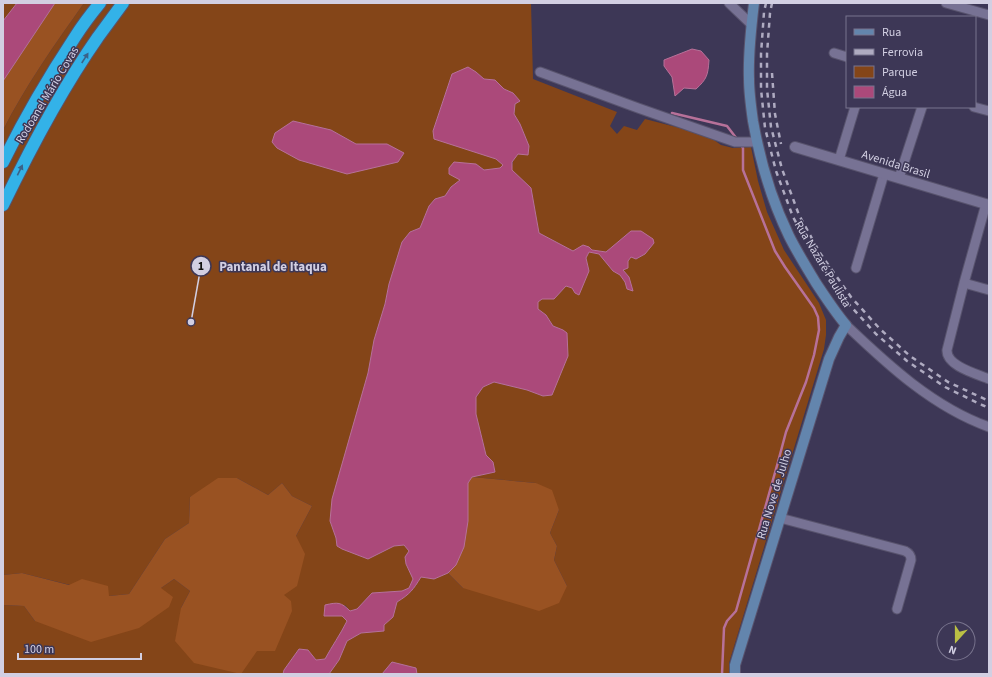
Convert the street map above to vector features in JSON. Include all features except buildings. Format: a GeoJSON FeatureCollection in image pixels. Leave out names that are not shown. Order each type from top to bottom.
{"type":"FeatureCollection","features":[{"type":"Feature","properties":{"kind":"highway","name":"Rodoanel Mário Covas"},"geometry":{"type":"LineString","coordinates":[[3,162],[34,102],[76,36],[100,3]]}},
{"type":"Feature","properties":{"kind":"highway","name":"Rodoanel Mário Covas"},"geometry":{"type":"LineString","coordinates":[[3,205],[44,124],[98,37],[123,3]]}},
{"type":"Feature","properties":{"kind":"main road","name":"Rua Nazaré Paulista"},"geometry":{"type":"LineString","coordinates":[[754,3],[751,24],[748,80],[752,142],[760,158],[768,184],[790,238],[804,264],[833,310],[846,325]]}},
{"type":"Feature","properties":{"kind":"main road","name":"Rua Nove de Julho"},"geometry":{"type":"LineString","coordinates":[[735,674],[735,665],[829,359],[846,325]]}},
{"type":"Feature","properties":{"kind":"street"},"geometry":{"type":"LineString","coordinates":[[729,3],[751,24]]}},
{"type":"Feature","properties":{"kind":"street"},"geometry":{"type":"LineString","coordinates":[[946,3],[989,15]]}},
{"type":"Feature","properties":{"kind":"street"},"geometry":{"type":"LineString","coordinates":[[834,53],[846,57]]}},
{"type":"Feature","properties":{"kind":"street"},"geometry":{"type":"LineString","coordinates":[[540,72],[735,142],[752,142]]}},
{"type":"Feature","properties":{"kind":"street"},"geometry":{"type":"LineString","coordinates":[[839,160],[855,108]]}},
{"type":"Feature","properties":{"kind":"street"},"geometry":{"type":"LineString","coordinates":[[899,178],[922,108]]}},
{"type":"Feature","properties":{"kind":"street"},"geometry":{"type":"LineString","coordinates":[[976,108],[989,111]]}},
{"type":"Feature","properties":{"kind":"street","name":"Avenida Brasil"},"geometry":{"type":"LineString","coordinates":[[795,147],[988,205]]}},
{"type":"Feature","properties":{"kind":"street"},"geometry":{"type":"LineString","coordinates":[[856,268],[884,174]]}},
{"type":"Feature","properties":{"kind":"street"},"geometry":{"type":"LineString","coordinates":[[988,205],[964,283],[947,354],[948,357],[959,366],[989,379]]}},
{"type":"Feature","properties":{"kind":"street"},"geometry":{"type":"LineString","coordinates":[[964,283],[989,290]]}},
{"type":"Feature","properties":{"kind":"street"},"geometry":{"type":"LineString","coordinates":[[846,325],[880,358],[908,380],[951,409],[989,427]]}},
{"type":"Feature","properties":{"kind":"street"},"geometry":{"type":"LineString","coordinates":[[780,518],[905,551],[909,554],[911,556],[911,560],[897,608]]}},
{"type":"Feature","properties":{"kind":"green space"},"geometry":{"type":"Polygon","coordinates":[[[3,3],[17,3],[3,21],[3,3]]]}},
{"type":"Feature","properties":{"kind":"green space"},"geometry":{"type":"Polygon","coordinates":[[[84,3],[531,3],[533,79],[617,112],[610,126],[617,134],[624,126],[637,130],[645,119],[707,135],[721,145],[733,148],[751,147],[758,181],[767,212],[784,250],[819,303],[826,320],[826,335],[824,349],[729,663],[729,674],[417,674],[416,668],[392,662],[382,674],[329,674],[339,660],[347,641],[361,633],[383,631],[383,625],[393,617],[397,602],[411,591],[421,577],[434,579],[448,573],[463,588],[567,586],[554,560],[557,546],[550,533],[559,510],[536,483],[472,477],[495,472],[493,462],[486,455],[476,414],[476,397],[483,387],[493,382],[527,390],[543,396],[563,330],[553,326],[546,315],[538,309],[537,302],[542,299],[554,299],[566,286],[572,288],[575,293],[589,271],[586,258],[589,252],[599,254],[613,271],[620,275],[625,282],[627,289],[633,291],[629,277],[622,269],[631,257],[637,259],[645,254],[654,243],[631,231],[606,252],[592,250],[573,251],[539,233],[531,188],[512,170],[514,158],[529,146],[514,114],[515,104],[519,101],[513,93],[504,89],[495,80],[484,79],[476,72],[452,74],[433,131],[496,159],[503,165],[500,168],[484,170],[476,164],[451,187],[445,196],[435,199],[429,206],[420,228],[410,232],[402,242],[374,340],[368,373],[330,521],[337,546],[368,559],[394,546],[404,545],[409,551],[405,557],[406,564],[413,579],[409,588],[402,591],[372,593],[357,609],[350,611],[345,605],[342,616],[347,621],[325,659],[316,660],[308,650],[299,649],[284,670],[283,674],[3,674],[3,605],[24,606],[35,621],[161,588],[174,579],[190,591],[181,608],[284,595],[296,536],[312,506],[292,496],[282,483],[268,495],[237,478],[190,497],[189,523],[165,539],[129,594],[109,596],[22,573],[3,575],[3,130],[31,81],[84,3]],[[293,121],[398,162],[387,144],[356,144],[331,130],[293,121]]]}},
{"type":"Feature","properties":{"kind":"shaded area"},"geometry":{"type":"Polygon","coordinates":[[[55,3],[84,3],[31,81],[3,130],[3,81],[55,3]]]}},
{"type":"Feature","properties":{"kind":"shaded area"},"geometry":{"type":"Polygon","coordinates":[[[472,477],[536,483],[552,490],[559,510],[550,533],[557,546],[554,560],[567,586],[559,603],[539,611],[463,588],[448,573],[456,565],[468,521],[468,483],[472,477]]]}},
{"type":"Feature","properties":{"kind":"shaded area"},"geometry":{"type":"Polygon","coordinates":[[[218,478],[237,478],[268,495],[282,483],[292,496],[312,506],[296,536],[305,554],[297,586],[284,595],[291,601],[292,611],[275,651],[257,651],[241,674],[194,663],[175,641],[181,608],[190,591],[174,579],[161,588],[173,597],[169,607],[139,628],[91,642],[35,621],[24,606],[3,605],[3,575],[22,573],[69,585],[82,579],[108,586],[109,596],[129,594],[165,539],[189,523],[190,497],[218,478]]]}},
{"type":"Feature","properties":{"kind":"water"},"geometry":{"type":"Polygon","coordinates":[[[17,3],[55,3],[3,81],[3,21],[17,3]]]}},
{"type":"Feature","properties":{"kind":"water"},"geometry":{"type":"Polygon","coordinates":[[[692,49],[701,51],[709,60],[706,76],[703,82],[696,89],[684,88],[675,96],[672,77],[664,66],[664,60],[692,49]]]}},
{"type":"Feature","properties":{"kind":"water"},"geometry":{"type":"Polygon","coordinates":[[[468,67],[484,79],[495,80],[504,89],[513,93],[520,101],[515,104],[514,114],[529,146],[528,155],[518,154],[512,162],[512,170],[531,188],[539,233],[573,251],[583,245],[592,250],[606,252],[631,231],[641,231],[653,239],[654,243],[645,254],[636,259],[631,257],[628,261],[628,268],[623,270],[629,277],[633,291],[627,289],[625,282],[620,275],[613,271],[599,254],[589,252],[586,258],[589,271],[579,295],[575,293],[572,288],[566,286],[554,299],[542,299],[538,302],[538,309],[546,315],[553,326],[567,333],[568,356],[552,395],[543,396],[527,390],[494,382],[483,387],[476,397],[476,414],[486,455],[493,462],[495,472],[472,477],[468,483],[468,521],[464,547],[456,565],[448,573],[434,579],[421,577],[411,591],[397,602],[393,617],[384,625],[384,631],[361,633],[347,641],[339,660],[329,674],[283,674],[284,670],[299,649],[308,650],[316,660],[325,659],[347,621],[342,616],[324,616],[325,605],[333,603],[344,606],[350,611],[357,609],[372,593],[402,591],[409,588],[413,579],[406,564],[405,557],[409,551],[404,545],[394,546],[368,559],[337,546],[330,521],[332,499],[368,373],[374,340],[402,242],[410,232],[420,228],[429,206],[435,199],[445,196],[451,187],[460,180],[449,174],[449,168],[454,162],[476,164],[484,170],[500,168],[503,165],[496,159],[434,139],[433,131],[452,74],[468,67]]]}},
{"type":"Feature","properties":{"kind":"water"},"geometry":{"type":"Polygon","coordinates":[[[293,121],[331,130],[356,144],[387,144],[404,153],[398,162],[347,174],[299,160],[277,148],[272,142],[275,133],[293,121]]]}},
{"type":"Feature","properties":{"kind":"water"},"geometry":{"type":"Polygon","coordinates":[[[392,662],[416,668],[417,674],[382,674],[392,662]]]}},
{"type":"Feature","properties":{"kind":"waterway"},"geometry":{"type":"LineString","coordinates":[[672,113],[727,126],[737,139]]}},
{"type":"Feature","properties":{"kind":"waterway"},"geometry":{"type":"LineString","coordinates":[[722,674],[724,628],[727,621],[736,611],[786,432],[806,382],[814,355],[819,330],[818,317],[814,308],[775,251],[743,170],[743,148],[741,145]]}},
{"type":"Feature","properties":{"kind":"railway"},"geometry":{"type":"LineString","coordinates":[[766,3],[761,54],[761,89],[765,128],[776,171],[793,217],[815,256],[846,301],[876,334],[907,361],[945,387],[989,408]]}},
{"type":"Feature","properties":{"kind":"railway"},"geometry":{"type":"LineString","coordinates":[[772,3],[767,54],[767,89],[771,127],[782,169],[799,215],[820,253],[851,297],[880,329],[910,356],[948,382],[989,401]]}},
{"type":"Feature","properties":{"kind":"railway"},"geometry":{"type":"LineString","coordinates":[[772,73],[775,114],[781,144]]}},
{"type":"Feature","properties":{"kind":"place","name":"Pantanal de Itaqua"},"geometry":{"type":"Point","coordinates":[191,322]}}]}
